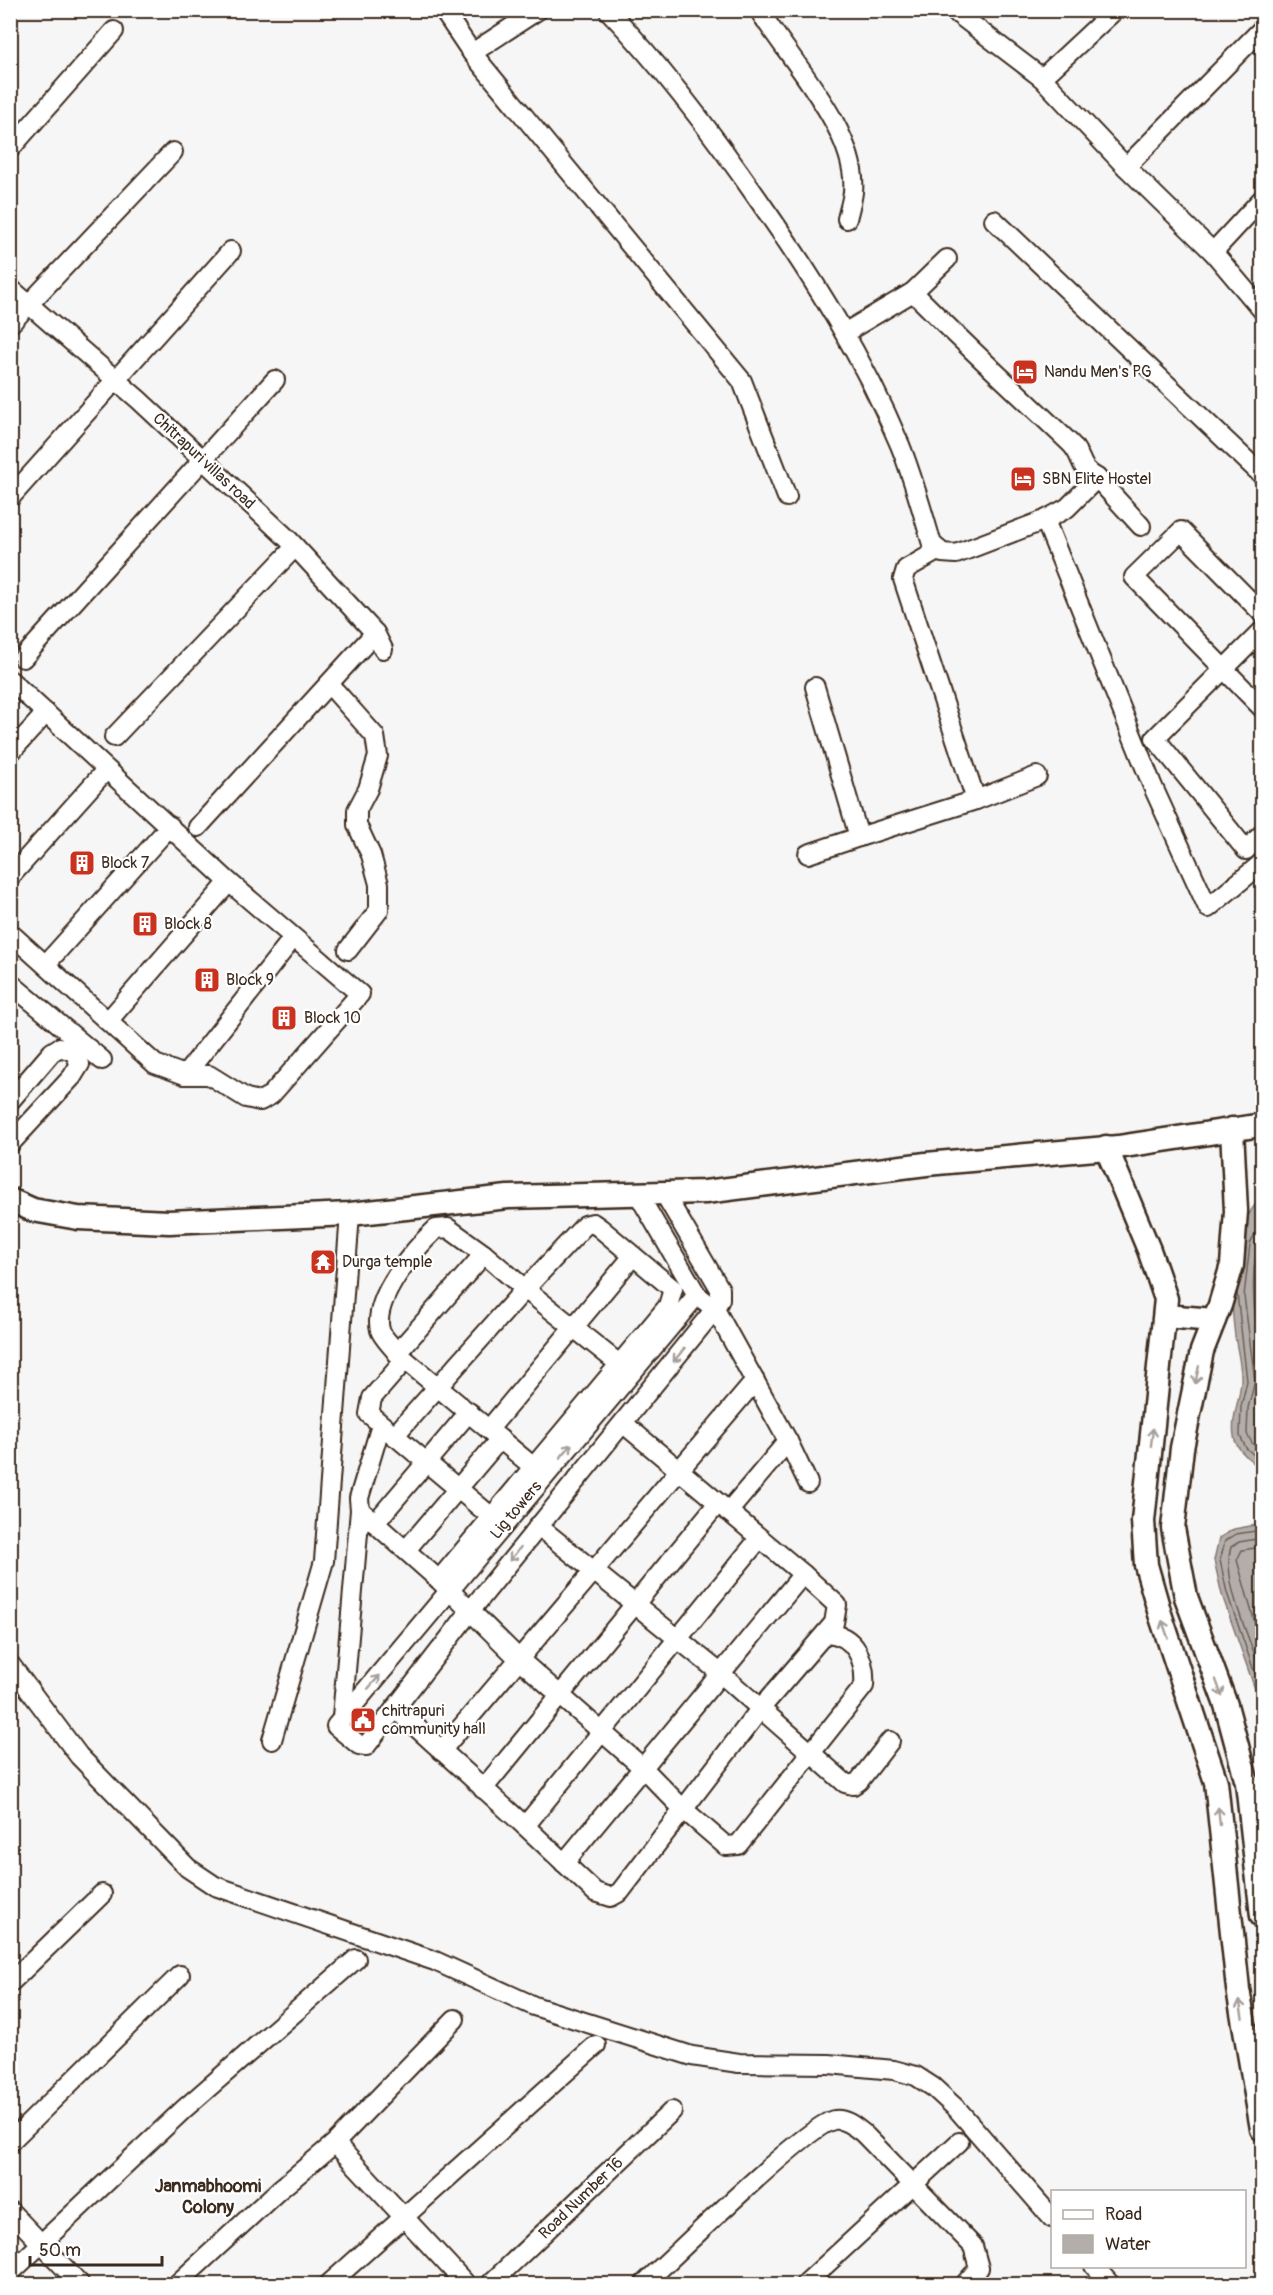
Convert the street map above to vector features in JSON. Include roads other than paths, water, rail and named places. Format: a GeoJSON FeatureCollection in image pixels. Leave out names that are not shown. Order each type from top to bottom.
{"type":"FeatureCollection","features":[{"type":"Feature","properties":{"kind":"street"},"geometry":{"type":"LineString","coordinates":[[443,10],[472,53],[742,381],[787,497]]}},
{"type":"Feature","properties":{"kind":"street"},"geometry":{"type":"LineString","coordinates":[[472,53],[538,10]]}},
{"type":"Feature","properties":{"kind":"street"},"geometry":{"type":"LineString","coordinates":[[608,10],[646,50],[705,124],[810,273],[846,332],[900,446],[932,544],[939,550],[956,554],[1045,520],[1067,508],[1097,478]]}},
{"type":"Feature","properties":{"kind":"street"},"geometry":{"type":"LineString","coordinates":[[759,10],[789,52],[843,138],[854,191],[847,219]]}},
{"type":"Feature","properties":{"kind":"street"},"geometry":{"type":"LineString","coordinates":[[953,10],[1042,78],[1126,167],[1213,252],[1263,310]]}},
{"type":"Feature","properties":{"kind":"street"},"geometry":{"type":"LineString","coordinates":[[1042,78],[1115,10]]}},
{"type":"Feature","properties":{"kind":"street"},"geometry":{"type":"LineString","coordinates":[[1126,167],[1263,29]]}},
{"type":"Feature","properties":{"kind":"street"},"geometry":{"type":"LineString","coordinates":[[10,149],[114,31]]}},
{"type":"Feature","properties":{"kind":"street"},"geometry":{"type":"LineString","coordinates":[[10,324],[173,152]]}},
{"type":"Feature","properties":{"kind":"street"},"geometry":{"type":"LineString","coordinates":[[1213,252],[1263,199]]}},
{"type":"Feature","properties":{"kind":"street"},"geometry":{"type":"LineString","coordinates":[[994,220],[1263,475]]}},
{"type":"Feature","properties":{"kind":"street"},"geometry":{"type":"LineString","coordinates":[[10,498],[231,251]]}},
{"type":"Feature","properties":{"kind":"street"},"geometry":{"type":"LineString","coordinates":[[846,332],[913,292],[947,259]]}},
{"type":"Feature","properties":{"kind":"street","name":"Chitrapuri villas road"},"geometry":{"type":"LineString","coordinates":[[10,288],[117,381],[295,547],[379,641],[329,684]]}},
{"type":"Feature","properties":{"kind":"street"},"geometry":{"type":"LineString","coordinates":[[913,292],[990,370],[1073,446],[1086,472],[1097,478],[1141,526]]}},
{"type":"Feature","properties":{"kind":"street"},"geometry":{"type":"LineString","coordinates":[[23,658],[275,380]]}},
{"type":"Feature","properties":{"kind":"street"},"geometry":{"type":"LineString","coordinates":[[1045,520],[1153,787],[1208,908],[1263,863]]}},
{"type":"Feature","properties":{"kind":"street"},"geometry":{"type":"LineString","coordinates":[[1263,613],[1181,531],[1134,577],[1263,708]]}},
{"type":"Feature","properties":{"kind":"street"},"geometry":{"type":"LineString","coordinates":[[114,737],[295,547]]}},
{"type":"Feature","properties":{"kind":"street"},"geometry":{"type":"LineString","coordinates":[[939,550],[906,568],[903,579],[976,800]]}},
{"type":"Feature","properties":{"kind":"street"},"geometry":{"type":"LineString","coordinates":[[1263,631],[1223,668],[1155,738],[1246,850],[1263,834]]}},
{"type":"Feature","properties":{"kind":"street"},"geometry":{"type":"LineString","coordinates":[[10,680],[229,882],[360,994],[271,1095],[261,1101],[246,1098],[209,1075],[184,1075],[155,1064],[10,933]]}},
{"type":"Feature","properties":{"kind":"street"},"geometry":{"type":"LineString","coordinates":[[198,827],[329,684],[375,736],[378,756],[368,789],[357,810],[357,825],[371,855],[379,884],[379,910],[348,950]]}},
{"type":"Feature","properties":{"kind":"street"},"geometry":{"type":"LineString","coordinates":[[815,687],[859,837]]}},
{"type":"Feature","properties":{"kind":"street"},"geometry":{"type":"LineString","coordinates":[[10,753],[46,713]]}},
{"type":"Feature","properties":{"kind":"street"},"geometry":{"type":"LineString","coordinates":[[10,877],[106,770]]}},
{"type":"Feature","properties":{"kind":"street"},"geometry":{"type":"LineString","coordinates":[[808,854],[976,800],[1037,776]]}},
{"type":"Feature","properties":{"kind":"street"},"geometry":{"type":"LineString","coordinates":[[46,964],[170,826]]}},
{"type":"Feature","properties":{"kind":"street"},"geometry":{"type":"LineString","coordinates":[[108,1022],[229,882]]}},
{"type":"Feature","properties":{"kind":"street"},"geometry":{"type":"LineString","coordinates":[[184,1075],[293,938]]}},
{"type":"Feature","properties":{"kind":"street"},"geometry":{"type":"LineString","coordinates":[[10,983],[102,1060]]}},
{"type":"Feature","properties":{"kind":"street"},"geometry":{"type":"LineString","coordinates":[[10,1101],[52,1053],[60,1047],[74,1053],[80,1064],[72,1077],[10,1144]]}},
{"type":"Feature","properties":{"kind":"street"},"geometry":{"type":"LineString","coordinates":[[10,1200],[33,1210],[67,1216],[169,1222],[350,1214],[508,1197],[705,1192],[926,1164],[1106,1148],[1263,1125]]}},
{"type":"Feature","properties":{"kind":"street"},"geometry":{"type":"LineString","coordinates":[[1232,1129],[1236,1211],[1232,1265],[1202,1352],[1182,1448],[1173,1528],[1186,1597],[1226,1706],[1247,1783],[1263,1916]]}},
{"type":"Feature","properties":{"kind":"street"},"geometry":{"type":"LineString","coordinates":[[1106,1148],[1166,1299],[1143,1521],[1146,1565],[1216,1782],[1238,1989],[1263,2129]]}},
{"type":"Feature","properties":{"kind":"street"},"geometry":{"type":"LineString","coordinates":[[626,1369],[668,1306],[673,1289],[593,1223],[585,1225],[525,1288],[438,1386],[387,1431],[359,1498],[360,1509],[339,1722],[359,1745],[366,1746],[538,1526],[624,1424],[716,1309],[720,1299],[720,1289],[664,1193]]}},
{"type":"Feature","properties":{"kind":"street"},"geometry":{"type":"LineString","coordinates":[[638,1194],[697,1295],[716,1309],[788,1441],[808,1483]]}},
{"type":"Feature","properties":{"kind":"street"},"geometry":{"type":"LineString","coordinates":[[272,1740],[324,1561],[350,1214]]}},
{"type":"Feature","properties":{"kind":"street"},"geometry":{"type":"LineString","coordinates":[[565,1494],[401,1356],[380,1331],[380,1312],[393,1280],[431,1233],[436,1229],[448,1228],[484,1254],[626,1369]]}},
{"type":"Feature","properties":{"kind":"street"},"geometry":{"type":"LineString","coordinates":[[484,1254],[401,1356],[372,1398],[369,1414],[497,1522]]}},
{"type":"Feature","properties":{"kind":"street"},"geometry":{"type":"LineString","coordinates":[[406,1550],[458,1490],[494,1434],[574,1327],[633,1256]]}},
{"type":"Feature","properties":{"kind":"street"},"geometry":{"type":"LineString","coordinates":[[626,1369],[697,1295]]}},
{"type":"Feature","properties":{"kind":"street"},"geometry":{"type":"LineString","coordinates":[[1165,1316],[1214,1320]]}},
{"type":"Feature","properties":{"kind":"street","name":"Lig towers"},"geometry":{"type":"LineString","coordinates":[[339,1722],[444,1585],[626,1369]]}},
{"type":"Feature","properties":{"kind":"street"},"geometry":{"type":"LineString","coordinates":[[441,1752],[755,1381]]}},
{"type":"Feature","properties":{"kind":"street"},"geometry":{"type":"LineString","coordinates":[[375,1523],[469,1412]]}},
{"type":"Feature","properties":{"kind":"street"},"geometry":{"type":"LineString","coordinates":[[394,1708],[595,1892],[611,1898],[627,1885],[761,1708],[827,1633],[834,1623],[837,1605],[624,1424]]}},
{"type":"Feature","properties":{"kind":"street"},"geometry":{"type":"LineString","coordinates":[[483,1789],[636,1604],[723,1508],[788,1441]]}},
{"type":"Feature","properties":{"kind":"street"},"geometry":{"type":"LineString","coordinates":[[360,1509],[471,1610],[520,1660],[642,1767],[683,1809],[726,1846],[738,1845],[864,1686],[865,1668],[856,1647],[838,1634],[827,1633]]}},
{"type":"Feature","properties":{"kind":"street"},"geometry":{"type":"LineString","coordinates":[[1143,1521],[1173,1528]]}},
{"type":"Feature","properties":{"kind":"street"},"geometry":{"type":"LineString","coordinates":[[538,1526],[719,1672],[845,1783],[853,1785],[859,1781],[890,1741]]}},
{"type":"Feature","properties":{"kind":"street"},"geometry":{"type":"LineString","coordinates":[[525,1826],[759,1539]]}},
{"type":"Feature","properties":{"kind":"street"},"geometry":{"type":"LineString","coordinates":[[564,1863],[719,1672],[803,1574]]}},
{"type":"Feature","properties":{"kind":"street"},"geometry":{"type":"LineString","coordinates":[[10,1664],[79,1756],[188,1868],[216,1886],[435,1961],[534,2006],[692,2056],[740,2063],[829,2064],[894,2070],[916,2076],[933,2086],[958,2110],[1051,2216]]}},
{"type":"Feature","properties":{"kind":"street"},"geometry":{"type":"LineString","coordinates":[[10,1983],[102,1894]]}},
{"type":"Feature","properties":{"kind":"street"},"geometry":{"type":"LineString","coordinates":[[10,2273],[184,2109],[356,1959]]}},
{"type":"Feature","properties":{"kind":"street"},"geometry":{"type":"LineString","coordinates":[[10,2142],[180,1976]]}},
{"type":"Feature","properties":{"kind":"street"},"geometry":{"type":"LineString","coordinates":[[177,2284],[279,2190],[335,2143],[455,2019]]}},
{"type":"Feature","properties":{"kind":"street"},"geometry":{"type":"LineString","coordinates":[[329,2284],[596,2045]]}},
{"type":"Feature","properties":{"kind":"street","name":"Road Number 16"},"geometry":{"type":"LineString","coordinates":[[490,2284],[672,2111]]}},
{"type":"Feature","properties":{"kind":"street"},"geometry":{"type":"LineString","coordinates":[[644,2284],[767,2171],[817,2129],[834,2120],[849,2123],[863,2133],[973,2246],[979,2268],[965,2284]]}},
{"type":"Feature","properties":{"kind":"street"},"geometry":{"type":"LineString","coordinates":[[806,2284],[959,2142]]}},
{"type":"Feature","properties":{"kind":"street"},"geometry":{"type":"LineString","coordinates":[[335,2143],[466,2284]]}},
{"type":"Feature","properties":{"kind":"street"},"geometry":{"type":"LineString","coordinates":[[10,2211],[80,2284]]}},
{"type":"Feature","properties":{"kind":"street"},"geometry":{"type":"LineString","coordinates":[[1096,2268],[1110,2284]]}},
{"type":"Feature","properties":{"kind":"water"},"geometry":{"type":"Polygon","coordinates":[[[1262,1196],[1262,1471],[1241,1451],[1234,1436],[1241,1376],[1235,1336],[1232,1281],[1237,1244],[1243,1227],[1262,1196]]]}},
{"type":"Feature","properties":{"kind":"water"},"geometry":{"type":"Polygon","coordinates":[[[1262,1524],[1262,1709],[1222,1595],[1214,1560],[1219,1538],[1234,1529],[1262,1524]]]}},
{"type":"Feature","properties":{"kind":"place","name":"Nandu Men's PG"},"geometry":{"type":"Point","coordinates":[1025,372]}},
{"type":"Feature","properties":{"kind":"place","name":"SBN Elite Hostel"},"geometry":{"type":"Point","coordinates":[1023,479]}},
{"type":"Feature","properties":{"kind":"place","name":"Block 7"},"geometry":{"type":"Point","coordinates":[82,863]}},
{"type":"Feature","properties":{"kind":"place","name":"Block 8"},"geometry":{"type":"Point","coordinates":[145,924]}},
{"type":"Feature","properties":{"kind":"place","name":"Block 9"},"geometry":{"type":"Point","coordinates":[207,980]}},
{"type":"Feature","properties":{"kind":"place","name":"Block 10"},"geometry":{"type":"Point","coordinates":[284,1018]}},
{"type":"Feature","properties":{"kind":"place","name":"Durga temple"},"geometry":{"type":"Point","coordinates":[323,1262]}},
{"type":"Feature","properties":{"kind":"place","name":"chitrapuri community hall"},"geometry":{"type":"Point","coordinates":[363,1720]}},
{"type":"Feature","properties":{"kind":"district","name":"Janmabhoomi Colony"},"geometry":{"type":"Point","coordinates":[208,2196]}}]}
